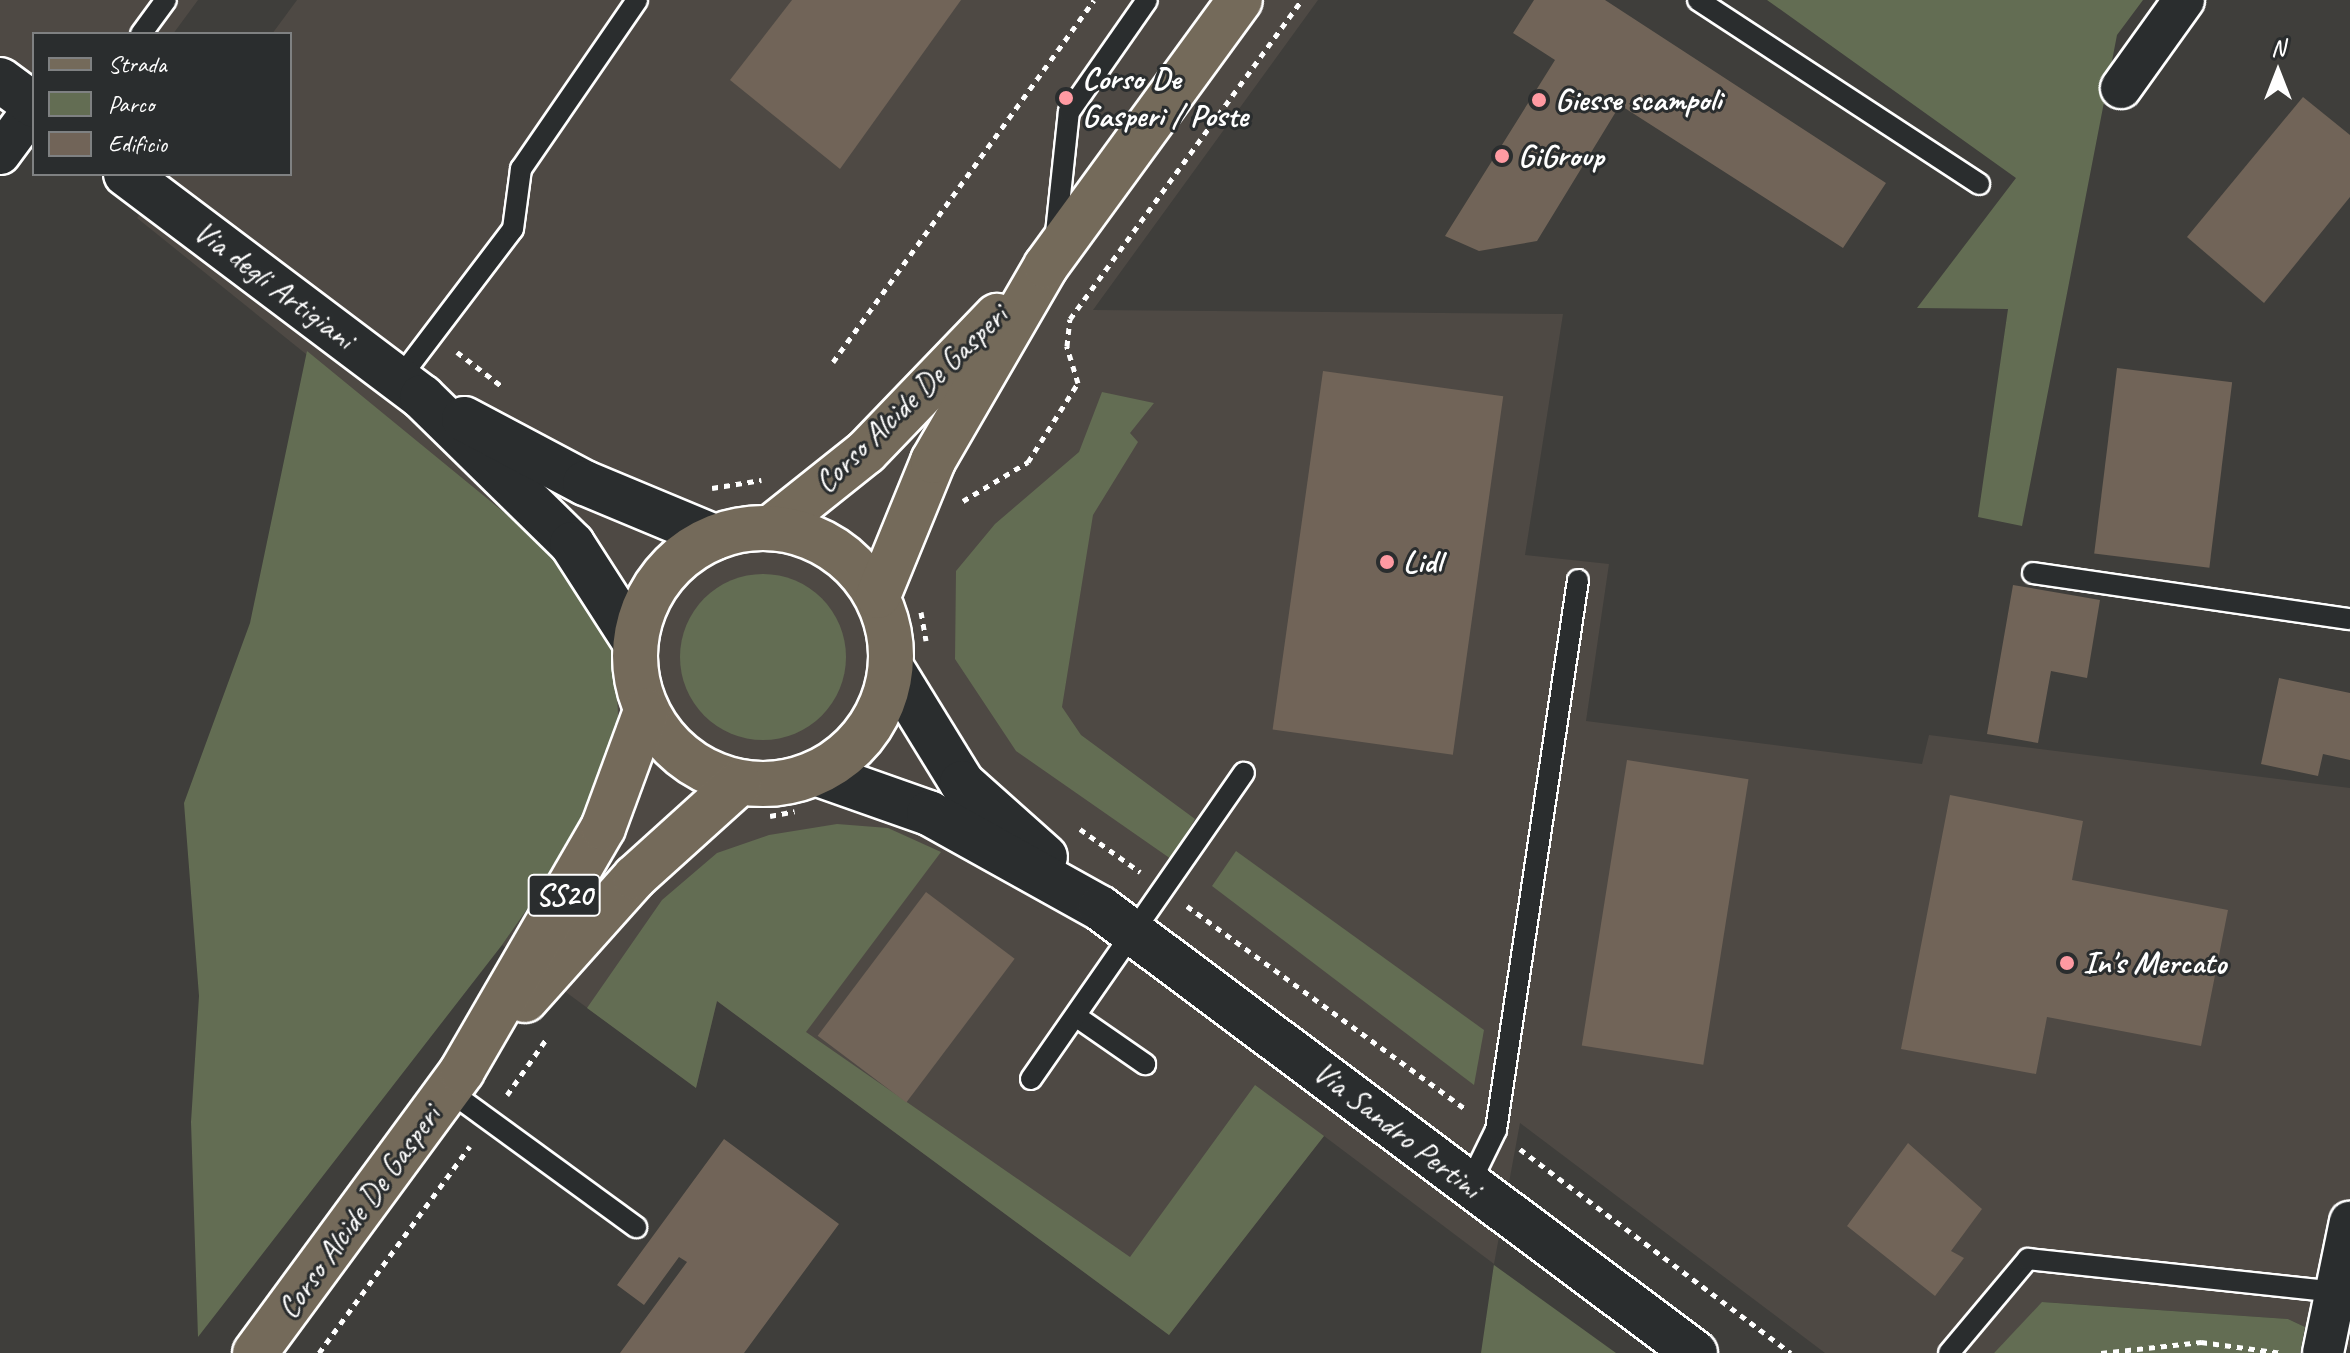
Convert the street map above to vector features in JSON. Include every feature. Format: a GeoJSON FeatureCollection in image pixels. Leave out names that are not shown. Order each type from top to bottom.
{"type":"FeatureCollection","features":[{"type":"Feature","properties":{"kind":"main road","name":"Corso Alcide De Gasperi"},"geometry":{"type":"LineString","coordinates":[[878,596],[933,461],[1051,260],[1240,0]]}},
{"type":"Feature","properties":{"kind":"main road","name":"Corso Alcide De Gasperi"},"geometry":{"type":"LineString","coordinates":[[772,527],[866,452],[1051,260]]}},
{"type":"Feature","properties":{"kind":"main road"},"geometry":{"type":"LineString","coordinates":[[772,527],[815,537],[851,562],[878,596],[891,631],[912,663],[854,749],[818,774],[779,785],[739,783],[701,769],[669,744],[646,711],[635,642],[660,578],[715,537],[772,527]]}},
{"type":"Feature","properties":{"kind":"main road","name":"Corso Alcide De Gasperi"},"geometry":{"type":"LineString","coordinates":[[455,1080],[603,828],[646,711]]}},
{"type":"Feature","properties":{"kind":"main road","name":"Corso Alcide De Gasperi"},"geometry":{"type":"LineString","coordinates":[[255,1353],[455,1080],[635,877],[739,783]]}},
{"type":"Feature","properties":{"kind":"street"},"geometry":{"type":"LineString","coordinates":[[2121,88],[2184,0]]}},
{"type":"Feature","properties":{"kind":"street"},"geometry":{"type":"LineString","coordinates":[[0,80],[32,105]]}},
{"type":"Feature","properties":{"kind":"street"},"geometry":{"type":"LineString","coordinates":[[0,154],[32,110]]}},
{"type":"Feature","properties":{"kind":"street","name":"Via degli Artigiani"},"geometry":{"type":"LineString","coordinates":[[129,176],[410,388],[572,544],[635,642]]}},
{"type":"Feature","properties":{"kind":"street","name":"Via degli Artigiani"},"geometry":{"type":"LineString","coordinates":[[410,388],[585,483],[715,537]]}},
{"type":"Feature","properties":{"kind":"street","name":"Via Sandro Pertini"},"geometry":{"type":"LineString","coordinates":[[912,663],[962,783],[1117,919],[1695,1353]]}},
{"type":"Feature","properties":{"kind":"street","name":"Via Sandro Pertini"},"geometry":{"type":"LineString","coordinates":[[818,774],[929,813],[1117,919]]}},
{"type":"Feature","properties":{"kind":"street"},"geometry":{"type":"LineString","coordinates":[[2323,1353],[2350,1222]]}},
{"type":"Feature","properties":{"kind":"lane"},"geometry":{"type":"LineString","coordinates":[[142,32],[166,0]]}},
{"type":"Feature","properties":{"kind":"lane"},"geometry":{"type":"LineString","coordinates":[[410,388],[433,335],[513,229],[521,169],[637,0]]}},
{"type":"Feature","properties":{"kind":"lane"},"geometry":{"type":"LineString","coordinates":[[1051,260],[1069,112],[1147,0]]}},
{"type":"Feature","properties":{"kind":"lane"},"geometry":{"type":"LineString","coordinates":[[1698,0],[1979,184]]}},
{"type":"Feature","properties":{"kind":"lane"},"geometry":{"type":"LineString","coordinates":[[2033,573],[2350,619]]}},
{"type":"Feature","properties":{"kind":"lane"},"geometry":{"type":"LineString","coordinates":[[1469,1185],[1496,1130],[1578,580]]}},
{"type":"Feature","properties":{"kind":"lane"},"geometry":{"type":"LineString","coordinates":[[1031,1079],[1077,1017],[1117,919],[1167,891],[1244,773]]}},
{"type":"Feature","properties":{"kind":"lane"},"geometry":{"type":"LineString","coordinates":[[1077,1017],[1145,1064]]}},
{"type":"Feature","properties":{"kind":"lane"},"geometry":{"type":"LineString","coordinates":[[455,1080],[489,1120],[636,1227]]}},
{"type":"Feature","properties":{"kind":"lane"},"geometry":{"type":"LineString","coordinates":[[1949,1353],[2028,1259],[2336,1292]]}},
{"type":"Feature","properties":{"kind":"path"},"geometry":{"type":"LineString","coordinates":[[833,362],[1094,0]]}},
{"type":"Feature","properties":{"kind":"path"},"geometry":{"type":"LineString","coordinates":[[956,512],[1028,462],[1078,383],[1067,346],[1070,319],[1302,0]]}},
{"type":"Feature","properties":{"kind":"path"},"geometry":{"type":"LineString","coordinates":[[433,335],[511,393]]}},
{"type":"Feature","properties":{"kind":"path"},"geometry":{"type":"LineString","coordinates":[[933,461],[981,494]]}},
{"type":"Feature","properties":{"kind":"path"},"geometry":{"type":"LineString","coordinates":[[704,489],[769,478]]}},
{"type":"Feature","properties":{"kind":"path"},"geometry":{"type":"LineString","coordinates":[[912,663],[922,606]]}},
{"type":"Feature","properties":{"kind":"path"},"geometry":{"type":"LineString","coordinates":[[1069,822],[1496,1130],[1791,1353]]}},
{"type":"Feature","properties":{"kind":"path"},"geometry":{"type":"LineString","coordinates":[[319,1353],[550,1034]]}},
{"type":"Feature","properties":{"kind":"path"},"geometry":{"type":"LineString","coordinates":[[2101,1353],[2201,1342],[2283,1353]]}},
{"type":"Feature","properties":{"kind":"shaded area"},"geometry":{"type":"Polygon","coordinates":[[[0,0],[198,0],[174,32],[32,32],[32,139],[0,120],[0,0]]]}},
{"type":"Feature","properties":{"kind":"shaded area"},"geometry":{"type":"Polygon","coordinates":[[[297,0],[1318,0],[1093,310],[1563,314],[1525,555],[1609,564],[1586,721],[1922,764],[1929,735],[2350,788],[2350,1348],[2288,1319],[2043,1302],[1994,1353],[1825,1353],[1520,1123],[1494,1264],[1324,1136],[1169,1335],[717,1001],[696,1088],[502,945],[582,830],[572,568],[137,218],[168,176],[292,176],[292,32],[273,32],[297,0]]]}},
{"type":"Feature","properties":{"kind":"green space"},"geometry":{"type":"Polygon","coordinates":[[[1767,0],[2143,0],[2117,35],[2022,526],[1978,517],[2008,309],[1917,308],[2016,178],[1767,0]]]}},
{"type":"Feature","properties":{"kind":"green space"},"geometry":{"type":"Polygon","coordinates":[[[307,351],[572,568],[615,653],[620,756],[582,830],[502,945],[198,1337],[191,1122],[199,996],[184,803],[250,623],[307,351]]]}},
{"type":"Feature","properties":{"kind":"green space"},"geometry":{"type":"Polygon","coordinates":[[[1102,392],[1154,403],[1130,433],[1138,442],[1093,515],[1062,707],[1081,735],[1195,819],[1171,859],[1016,751],[955,659],[956,571],[995,524],[1079,452],[1102,392]]]}},
{"type":"Feature","properties":{"kind":"green space"},"geometry":{"type":"Polygon","coordinates":[[[763,574],[795,581],[821,599],[839,625],[846,657],[839,689],[821,715],[795,733],[763,740],[731,733],[705,715],[687,689],[680,657],[687,625],[705,599],[731,581],[763,574]]]}},
{"type":"Feature","properties":{"kind":"green space"},"geometry":{"type":"Polygon","coordinates":[[[837,824],[888,828],[941,852],[806,1032],[1130,1257],[1255,1085],[1324,1136],[1169,1335],[717,1001],[696,1088],[587,1008],[662,900],[717,853],[769,835],[837,824]]]}},
{"type":"Feature","properties":{"kind":"green space"},"geometry":{"type":"Polygon","coordinates":[[[1236,851],[1484,1030],[1474,1085],[1212,886],[1236,851]]]}},
{"type":"Feature","properties":{"kind":"green space"},"geometry":{"type":"Polygon","coordinates":[[[1494,1265],[1616,1353],[1481,1353],[1494,1265]]]}},
{"type":"Feature","properties":{"kind":"green space"},"geometry":{"type":"Polygon","coordinates":[[[2042,1302],[2288,1319],[2305,1327],[2300,1353],[1994,1353],[2042,1302]]]}},
{"type":"Feature","properties":{"kind":"building"},"geometry":{"type":"Polygon","coordinates":[[[792,0],[961,0],[840,169],[730,80],[792,0]]]}},
{"type":"Feature","properties":{"kind":"building"},"geometry":{"type":"Polygon","coordinates":[[[1534,0],[1605,0],[1886,183],[1843,248],[1620,105],[1537,241],[1479,251],[1445,236],[1555,60],[1513,33],[1534,0]]]}},
{"type":"Feature","properties":{"kind":"building"},"geometry":{"type":"Polygon","coordinates":[[[2303,97],[2350,135],[2350,197],[2264,303],[2187,237],[2303,97]]]}},
{"type":"Feature","properties":{"kind":"building"},"geometry":{"type":"Polygon","coordinates":[[[2117,368],[2232,382],[2209,568],[2094,554],[2117,368]]]}},
{"type":"Feature","properties":{"kind":"building"},"geometry":{"type":"Polygon","coordinates":[[[1323,371],[1503,396],[1453,755],[1273,729],[1323,371]]]}},
{"type":"Feature","properties":{"kind":"building"},"geometry":{"type":"Polygon","coordinates":[[[2013,585],[2100,600],[2087,678],[2051,671],[2038,743],[1987,734],[2013,585]]]}},
{"type":"Feature","properties":{"kind":"building"},"geometry":{"type":"Polygon","coordinates":[[[2279,678],[2350,693],[2350,760],[2323,754],[2318,776],[2261,764],[2279,678]]]}},
{"type":"Feature","properties":{"kind":"building"},"geometry":{"type":"Polygon","coordinates":[[[1627,760],[1748,779],[1703,1065],[1582,1045],[1627,760]]]}},
{"type":"Feature","properties":{"kind":"building","name":"In's Mercato"},"geometry":{"type":"Polygon","coordinates":[[[1950,795],[2083,821],[2072,880],[2228,910],[2201,1046],[2047,1017],[2036,1074],[1901,1049],[1950,795]]]}},
{"type":"Feature","properties":{"kind":"building"},"geometry":{"type":"Polygon","coordinates":[[[926,892],[1015,959],[906,1103],[818,1036],[926,892]]]}},
{"type":"Feature","properties":{"kind":"building"},"geometry":{"type":"Polygon","coordinates":[[[724,1139],[839,1224],[744,1353],[620,1353],[687,1262],[679,1257],[644,1305],[617,1285],[724,1139]]]}},
{"type":"Feature","properties":{"kind":"building"},"geometry":{"type":"Polygon","coordinates":[[[1908,1143],[1982,1209],[1951,1251],[1964,1258],[1935,1296],[1847,1226],[1908,1143]]]}},
{"type":"Feature","properties":{"kind":"place","name":"Corso De Gasperi / Poste"},"geometry":{"type":"Point","coordinates":[1066,98]}},
{"type":"Feature","properties":{"kind":"place","name":"Giesse scampoli"},"geometry":{"type":"Point","coordinates":[1539,100]}},
{"type":"Feature","properties":{"kind":"place","name":"GiGroup"},"geometry":{"type":"Point","coordinates":[1502,156]}},
{"type":"Feature","properties":{"kind":"place","name":"Lidl"},"geometry":{"type":"Point","coordinates":[1387,562]}},
{"type":"Feature","properties":{"kind":"place","name":"In's Mercato"},"geometry":{"type":"Point","coordinates":[2067,963]}}]}
